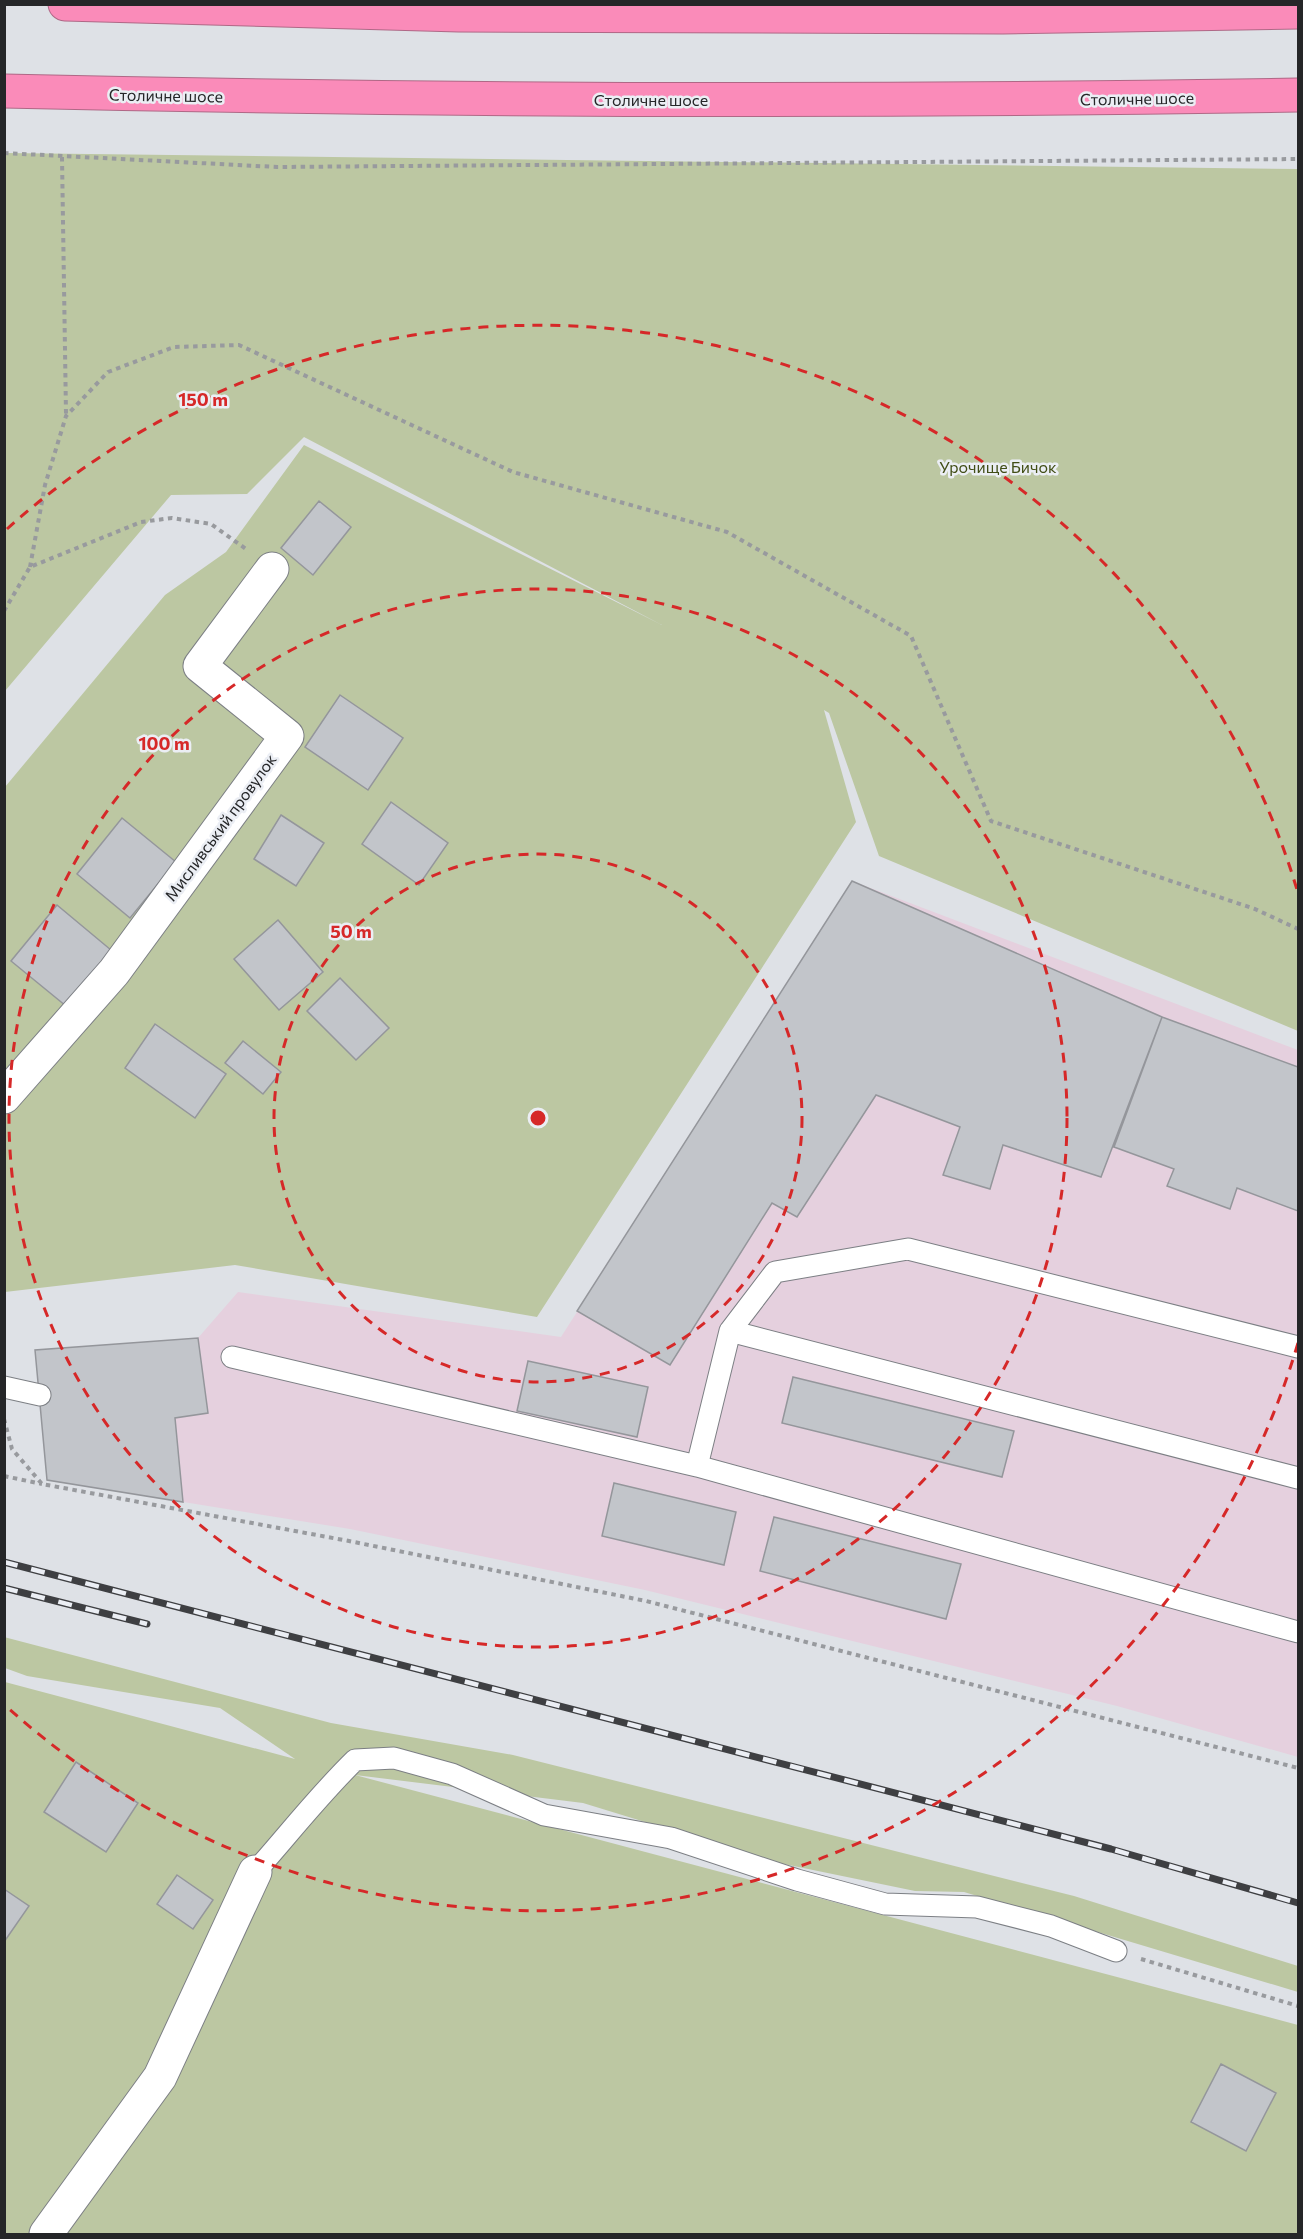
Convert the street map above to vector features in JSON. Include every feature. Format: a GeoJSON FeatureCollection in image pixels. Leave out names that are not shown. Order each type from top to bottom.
{"type":"FeatureCollection","features":[{"type":"Feature","properties":{"kind":"highway"},"geometry":{"type":"LineString","coordinates":[[65,4],[459,15],[1003,17],[1299,12]]}},
{"type":"Feature","properties":{"kind":"highway","name":"Столичне шосе"},"geometry":{"type":"LineString","coordinates":[[4,91],[242,96],[970,100],[1299,95]]}},
{"type":"Feature","properties":{"kind":"street","name":"Мисливський провулок"},"geometry":{"type":"LineString","coordinates":[[4,1097],[114,972],[286,736],[200,666],[272,569]]}},
{"type":"Feature","properties":{"kind":"street"},"geometry":{"type":"LineString","coordinates":[[46,2235],[160,2077],[255,1872]]}},
{"type":"Feature","properties":{"kind":"lane"},"geometry":{"type":"LineString","coordinates":[[697,1466],[730,1331],[775,1272],[908,1249],[1299,1347]]}},
{"type":"Feature","properties":{"kind":"lane"},"geometry":{"type":"LineString","coordinates":[[730,1331],[1299,1478]]}},
{"type":"Feature","properties":{"kind":"lane"},"geometry":{"type":"LineString","coordinates":[[232,1357],[697,1466],[1299,1632]]}},
{"type":"Feature","properties":{"kind":"lane"},"geometry":{"type":"LineString","coordinates":[[4,1387],[39,1395]]}},
{"type":"Feature","properties":{"kind":"lane"},"geometry":{"type":"LineString","coordinates":[[255,1872],[300,1822],[325,1789],[355,1760],[394,1758],[452,1774],[544,1815],[671,1838],[797,1880],[885,1904],[976,1907],[1051,1926],[1116,1951]]}},
{"type":"Feature","properties":{"kind":"path"},"geometry":{"type":"LineString","coordinates":[[4,153],[277,167],[1299,159]]}},
{"type":"Feature","properties":{"kind":"path"},"geometry":{"type":"LineString","coordinates":[[4,611],[30,567],[45,485],[66,416],[62,157]]}},
{"type":"Feature","properties":{"kind":"path"},"geometry":{"type":"LineString","coordinates":[[66,416],[108,372],[174,347],[239,345],[513,472],[727,532],[910,636],[991,821],[1255,909],[1299,930]]}},
{"type":"Feature","properties":{"kind":"path"},"geometry":{"type":"LineString","coordinates":[[30,567],[141,522],[172,518],[211,524],[272,569]]}},
{"type":"Feature","properties":{"kind":"path"},"geometry":{"type":"LineString","coordinates":[[4,1419],[12,1449],[42,1484]]}},
{"type":"Feature","properties":{"kind":"path"},"geometry":{"type":"LineString","coordinates":[[4,1476],[349,1541],[646,1602],[1299,1768]]}},
{"type":"Feature","properties":{"kind":"path"},"geometry":{"type":"LineString","coordinates":[[1116,1951],[1299,2006]]}},
{"type":"Feature","properties":{"kind":"shaded area"},"geometry":{"type":"Polygon","coordinates":[[[852,881],[1298,1050],[1298,1757],[1117,1706],[645,1590],[350,1529],[47,1480],[35,1350],[198,1338],[238,1292],[561,1337],[852,881]]]}},
{"type":"Feature","properties":{"kind":"green space","name":"Урочище Бичок"},"geometry":{"type":"Polygon","coordinates":[[[5,153],[1298,169],[1298,1031],[879,856],[829,713],[824,710],[856,822],[537,1317],[235,1265],[5,1292],[5,787],[165,595],[226,552],[304,445],[662,625],[304,437],[247,494],[171,495],[5,691],[5,153]]]}},
{"type":"Feature","properties":{"kind":"green space"},"geometry":{"type":"Polygon","coordinates":[[[4,1637],[331,1723],[513,1755],[1074,1896],[1298,1966],[1298,1992],[964,1892],[915,1891],[779,1863],[583,1803],[355,1775],[1298,2025],[1298,2234],[5,2234],[5,1682],[295,1759],[220,1708],[27,1676],[5,1668],[4,1637]]]}},
{"type":"Feature","properties":{"kind":"building"},"geometry":{"type":"Polygon","coordinates":[[[319,501],[351,527],[313,575],[281,548],[319,501]]]}},
{"type":"Feature","properties":{"kind":"building"},"geometry":{"type":"Polygon","coordinates":[[[340,695],[403,738],[368,790],[305,747],[340,695]]]}},
{"type":"Feature","properties":{"kind":"building"},"geometry":{"type":"Polygon","coordinates":[[[391,802],[448,843],[419,885],[362,844],[391,802]]]}},
{"type":"Feature","properties":{"kind":"building"},"geometry":{"type":"Polygon","coordinates":[[[281,815],[324,843],[296,886],[254,859],[281,815]]]}},
{"type":"Feature","properties":{"kind":"building"},"geometry":{"type":"Polygon","coordinates":[[[122,818],[176,862],[130,918],[77,874],[122,818]]]}},
{"type":"Feature","properties":{"kind":"building"},"geometry":{"type":"Polygon","coordinates":[[[852,881],[1162,1017],[1101,1177],[1003,1145],[990,1189],[943,1175],[960,1127],[876,1095],[797,1217],[772,1203],[670,1365],[577,1311],[852,881]]]}},
{"type":"Feature","properties":{"kind":"building"},"geometry":{"type":"Polygon","coordinates":[[[57,905],[111,950],[66,1006],[11,961],[57,905]]]}},
{"type":"Feature","properties":{"kind":"building"},"geometry":{"type":"Polygon","coordinates":[[[278,920],[323,972],[279,1010],[234,959],[278,920]]]}},
{"type":"Feature","properties":{"kind":"building"},"geometry":{"type":"Polygon","coordinates":[[[340,978],[389,1028],[356,1060],[307,1011],[340,978]]]}},
{"type":"Feature","properties":{"kind":"building"},"geometry":{"type":"Polygon","coordinates":[[[1162,1017],[1298,1067],[1298,1211],[1237,1188],[1230,1209],[1167,1186],[1174,1169],[1114,1147],[1162,1017]]]}},
{"type":"Feature","properties":{"kind":"building"},"geometry":{"type":"Polygon","coordinates":[[[155,1024],[226,1074],[195,1118],[125,1068],[155,1024]]]}},
{"type":"Feature","properties":{"kind":"building"},"geometry":{"type":"Polygon","coordinates":[[[243,1041],[281,1072],[263,1094],[225,1063],[243,1041]]]}},
{"type":"Feature","properties":{"kind":"building"},"geometry":{"type":"Polygon","coordinates":[[[198,1338],[208,1413],[175,1418],[183,1502],[47,1480],[35,1350],[198,1338]]]}},
{"type":"Feature","properties":{"kind":"building"},"geometry":{"type":"Polygon","coordinates":[[[528,1361],[648,1387],[637,1437],[517,1411],[528,1361]]]}},
{"type":"Feature","properties":{"kind":"building"},"geometry":{"type":"Polygon","coordinates":[[[793,1377],[1014,1431],[1002,1477],[782,1423],[793,1377]]]}},
{"type":"Feature","properties":{"kind":"building"},"geometry":{"type":"Polygon","coordinates":[[[614,1483],[736,1512],[724,1565],[602,1536],[614,1483]]]}},
{"type":"Feature","properties":{"kind":"building"},"geometry":{"type":"Polygon","coordinates":[[[774,1517],[961,1564],[946,1619],[760,1571],[774,1517]]]}},
{"type":"Feature","properties":{"kind":"building"},"geometry":{"type":"Polygon","coordinates":[[[76,1762],[138,1803],[106,1852],[44,1812],[76,1762]]]}},
{"type":"Feature","properties":{"kind":"building"},"geometry":{"type":"Polygon","coordinates":[[[177,1875],[213,1900],[193,1929],[157,1904],[177,1875]]]}},
{"type":"Feature","properties":{"kind":"building"},"geometry":{"type":"Polygon","coordinates":[[[4,1889],[29,1906],[4,1942],[4,1889]]]}},
{"type":"Feature","properties":{"kind":"building"},"geometry":{"type":"Polygon","coordinates":[[[1221,2064],[1276,2093],[1246,2151],[1191,2122],[1221,2064]]]}},
{"type":"Feature","properties":{"kind":"railway"},"geometry":{"type":"LineString","coordinates":[[4,1562],[1111,1849],[1298,1903]]}},
{"type":"Feature","properties":{"kind":"railway"},"geometry":{"type":"LineString","coordinates":[[4,1588],[147,1624]]}}]}
